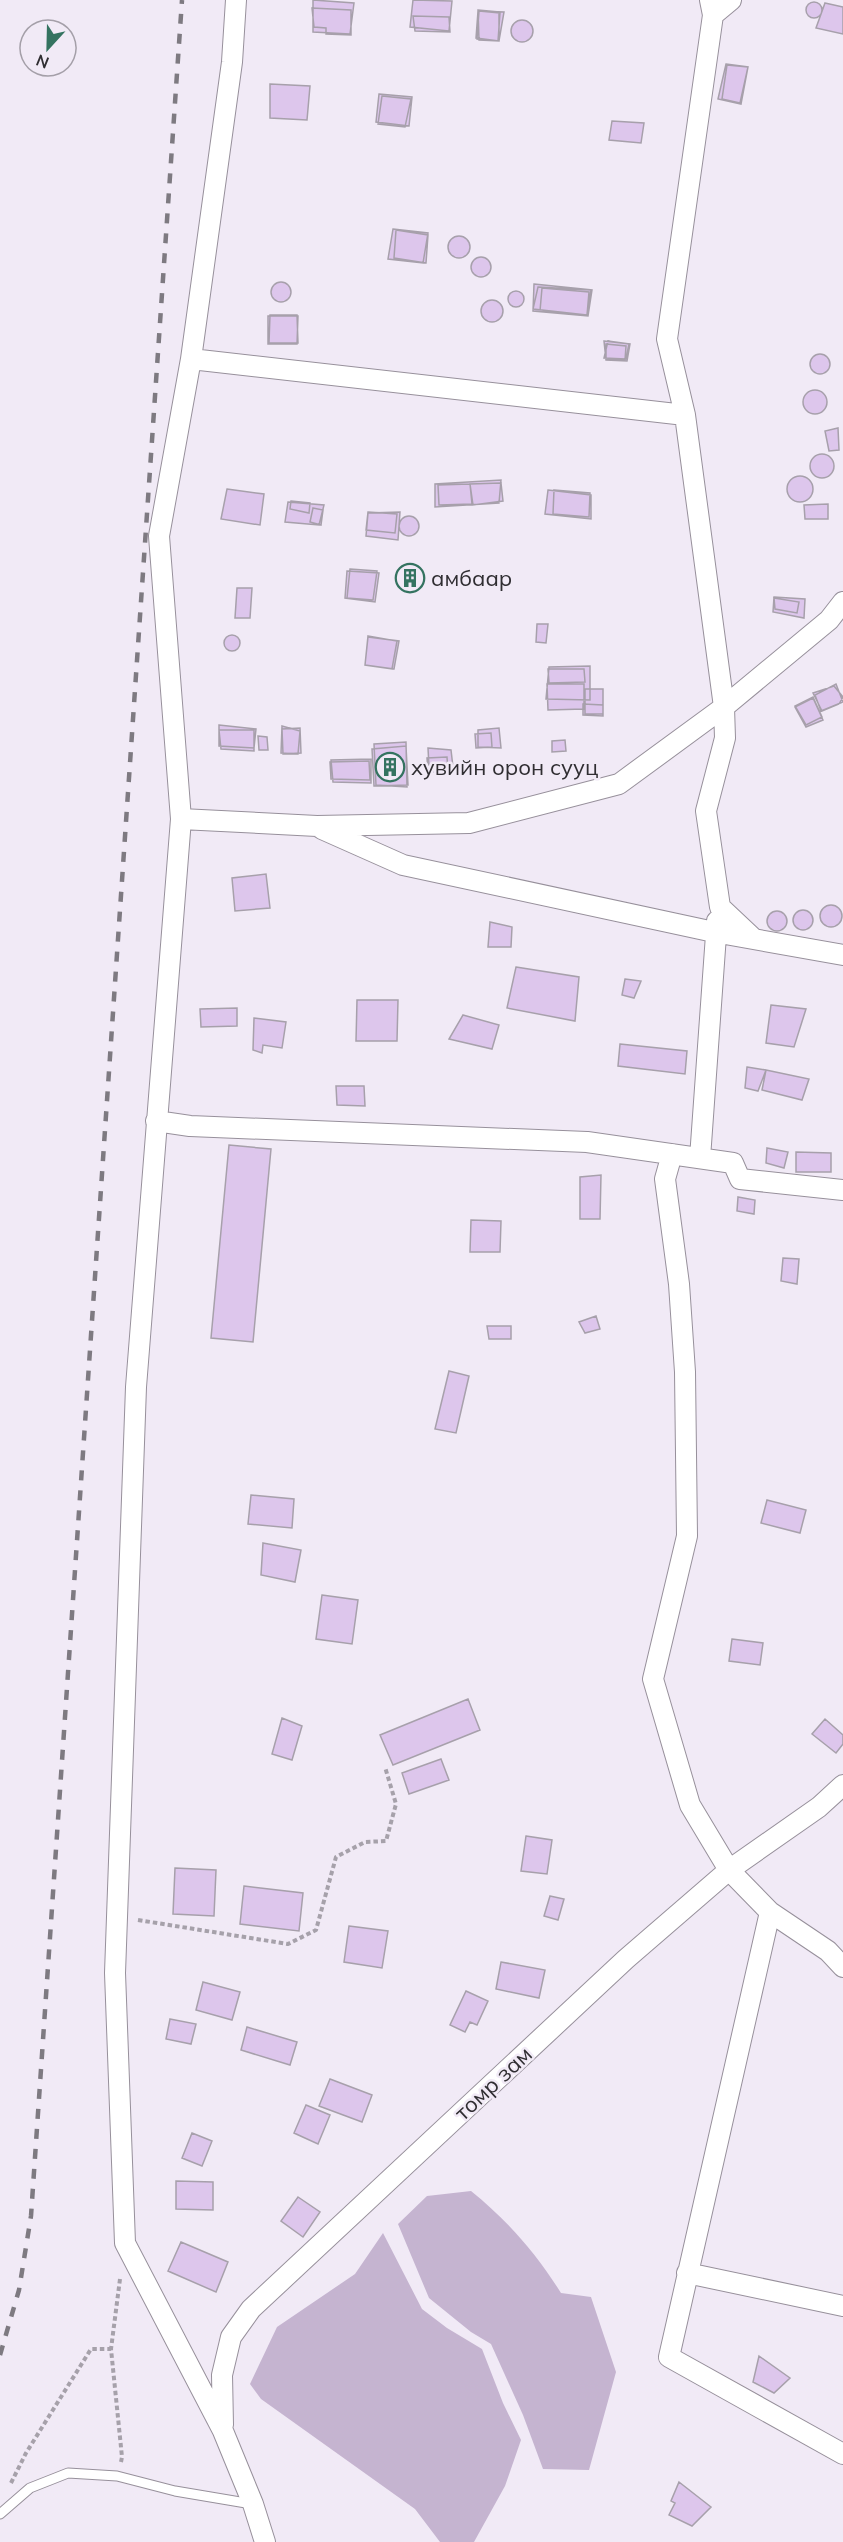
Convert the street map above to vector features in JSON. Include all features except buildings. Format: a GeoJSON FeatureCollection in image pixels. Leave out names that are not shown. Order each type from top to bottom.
{"type":"FeatureCollection","features":[{"type":"Feature","properties":{"kind":"street"},"geometry":{"type":"LineString","coordinates":[[236,0],[232,62],[191,359],[159,536],[181,819],[136,1387],[115,1973],[125,2243],[223,2431],[253,2504],[265,2542]]}},
{"type":"Feature","properties":{"kind":"street"},"geometry":{"type":"LineString","coordinates":[[700,1158],[714,932],[720,907],[706,811],[725,738],[724,707],[685,415],[667,339],[711,8],[731,0]]}},
{"type":"Feature","properties":{"kind":"street"},"geometry":{"type":"LineString","coordinates":[[191,359],[685,415]]}},
{"type":"Feature","properties":{"kind":"street"},"geometry":{"type":"LineString","coordinates":[[181,819],[317,826],[469,823],[619,784],[724,707],[829,620],[843,602]]}},
{"type":"Feature","properties":{"kind":"street"},"geometry":{"type":"LineString","coordinates":[[317,826],[403,865],[714,932],[843,955]]}},
{"type":"Feature","properties":{"kind":"street"},"geometry":{"type":"LineString","coordinates":[[720,907],[754,939]]}},
{"type":"Feature","properties":{"kind":"street"},"geometry":{"type":"LineString","coordinates":[[156,1121],[190,1126],[587,1142],[733,1163],[740,1179],[843,1190]]}},
{"type":"Feature","properties":{"kind":"street"},"geometry":{"type":"LineString","coordinates":[[672,1154],[666,1179],[679,1284],[685,1372],[687,1536],[653,1679],[690,1805],[729,1870],[770,1912],[836,1951],[843,1966]]}},
{"type":"Feature","properties":{"kind":"street","name":"томр зам"},"geometry":{"type":"LineString","coordinates":[[223,2431],[222,2375],[231,2337],[251,2309],[617,1967],[729,1870],[819,1807],[843,1785]]}},
{"type":"Feature","properties":{"kind":"street"},"geometry":{"type":"LineString","coordinates":[[770,1912],[669,2357],[843,2454]]}},
{"type":"Feature","properties":{"kind":"street"},"geometry":{"type":"LineString","coordinates":[[687,2273],[843,2306]]}},
{"type":"Feature","properties":{"kind":"lane"},"geometry":{"type":"LineString","coordinates":[[0,2514],[30,2488],[68,2473],[117,2476],[175,2491],[253,2504]]}},
{"type":"Feature","properties":{"kind":"path"},"geometry":{"type":"LineString","coordinates":[[117,1931],[137,1919],[288,1944],[316,1930],[336,1857],[365,1842],[386,1841],[396,1804],[385,1767]]}},
{"type":"Feature","properties":{"kind":"path"},"geometry":{"type":"LineString","coordinates":[[117,2476],[122,2457],[111,2349],[120,2278]]}},
{"type":"Feature","properties":{"kind":"path"},"geometry":{"type":"LineString","coordinates":[[10,2484],[26,2453],[91,2349],[111,2349]]}},
{"type":"Feature","properties":{"kind":"shaded area"},"geometry":{"type":"Polygon","coordinates":[[[471,2191],[520,2238],[561,2293],[591,2297],[616,2372],[589,2470],[543,2469],[523,2415],[491,2344],[471,2332],[429,2298],[398,2224],[427,2196],[471,2191]]]}},
{"type":"Feature","properties":{"kind":"shaded area"},"geometry":{"type":"Polygon","coordinates":[[[383,2233],[422,2309],[447,2328],[482,2349],[503,2403],[521,2440],[505,2486],[474,2542],[440,2542],[415,2509],[261,2399],[250,2384],[277,2327],[355,2274],[383,2233]]]}},
{"type":"Feature","properties":{"kind":"railway"},"geometry":{"type":"LineString","coordinates":[[0,2355],[19,2290],[31,2216],[182,0]]}},
{"type":"Feature","properties":{"kind":"place","name":"амбаар"},"geometry":{"type":"Point","coordinates":[410,578]}},
{"type":"Feature","properties":{"kind":"place","name":"хувийн орон сууц"},"geometry":{"type":"Point","coordinates":[390,767]}}]}
